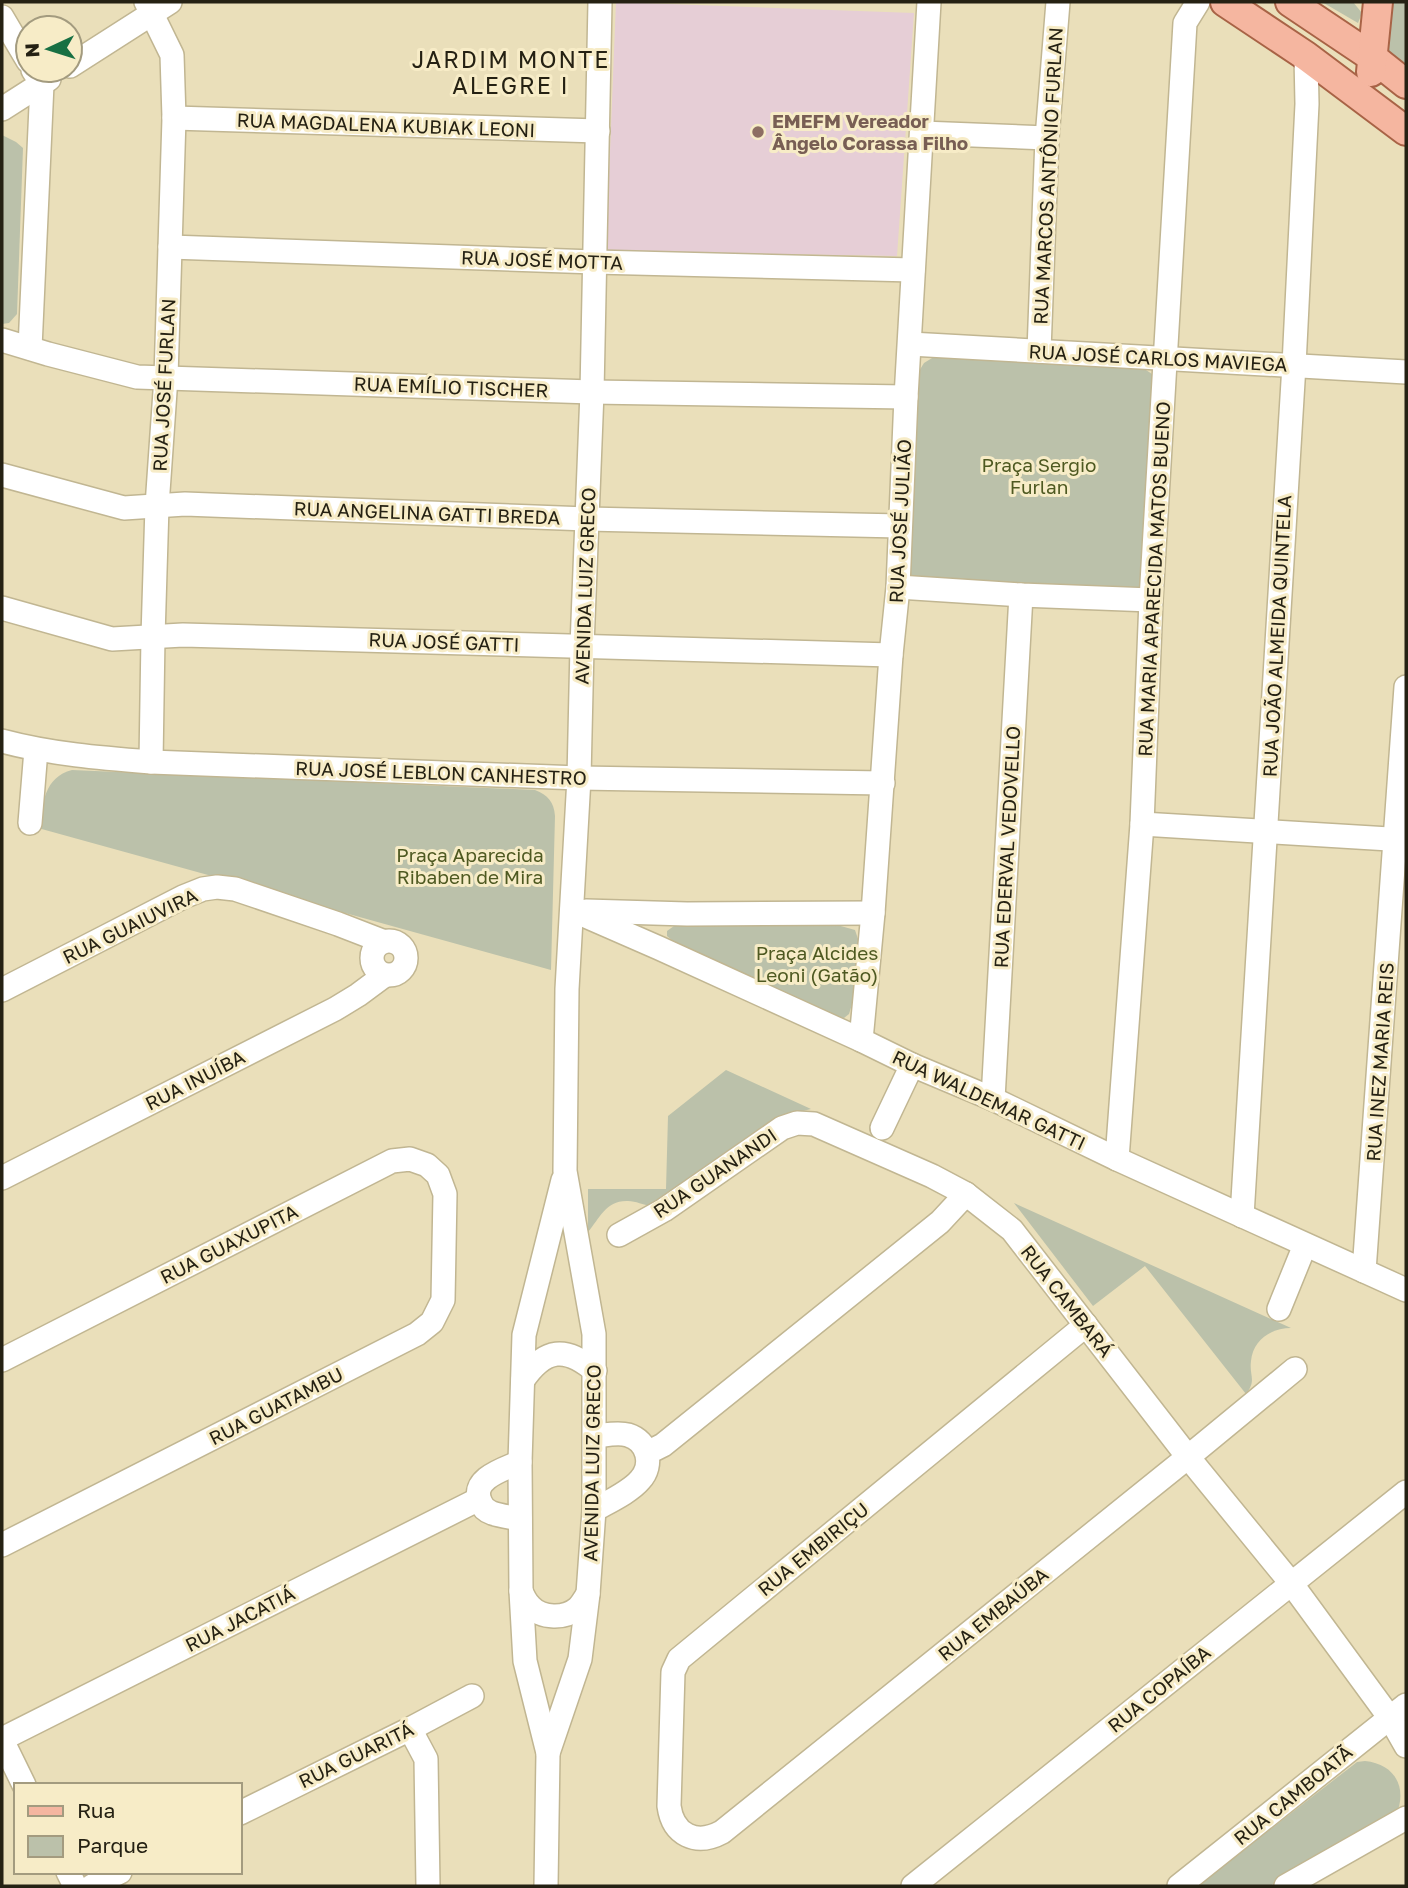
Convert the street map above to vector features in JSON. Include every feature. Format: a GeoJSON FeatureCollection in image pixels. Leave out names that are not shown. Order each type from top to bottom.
{"type":"FeatureCollection","features":[{"type":"Feature","properties":{"kind":"main road"},"geometry":{"type":"LineString","coordinates":[[1225,2],[1306,56],[1406,131]]}},
{"type":"Feature","properties":{"kind":"main road"},"geometry":{"type":"LineString","coordinates":[[1290,2],[1372,57],[1406,84]]}},
{"type":"Feature","properties":{"kind":"main road"},"geometry":{"type":"LineString","coordinates":[[1367,103],[1378,2]]}},
{"type":"Feature","properties":{"kind":"street","name":"AVENIDA LUIZ GRECO"},"geometry":{"type":"LineString","coordinates":[[548,1753],[580,1659],[594,1510],[594,1335],[565,1171],[567,989],[579,778],[592,392],[600,2]]}},
{"type":"Feature","properties":{"kind":"street","name":"RUA JOSÉ JULIÃO"},"geometry":{"type":"LineString","coordinates":[[861,1040],[898,587],[929,2]]}},
{"type":"Feature","properties":{"kind":"street","name":"RUA MARCOS ANTÔNIO FURLAN"},"geometry":{"type":"LineString","coordinates":[[1039,351],[1047,138],[1058,2]]}},
{"type":"Feature","properties":{"kind":"street","name":"RUA MARIA APARECIDA MATOS BUENO"},"geometry":{"type":"LineString","coordinates":[[1117,1159],[1142,824],[1151,600],[1185,23],[1198,2]]}},
{"type":"Feature","properties":{"kind":"street"},"geometry":{"type":"LineString","coordinates":[[84,56],[156,5]]}},
{"type":"Feature","properties":{"kind":"street","name":"RUA JOSÉ FURLAN"},"geometry":{"type":"LineString","coordinates":[[151,762],[157,506],[166,377],[174,118],[173,55],[156,5]]}},
{"type":"Feature","properties":{"kind":"street"},"geometry":{"type":"LineString","coordinates":[[2,17],[14,37]]}},
{"type":"Feature","properties":{"kind":"street","name":"RUA JOÃO ALMEIDA QUINTELA"},"geometry":{"type":"LineString","coordinates":[[1242,1216],[1294,365],[1307,104],[1306,56]]}},
{"type":"Feature","properties":{"kind":"street"},"geometry":{"type":"LineString","coordinates":[[2,109],[29,84]]}},
{"type":"Feature","properties":{"kind":"street"},"geometry":{"type":"LineString","coordinates":[[30,348],[37,84]]}},
{"type":"Feature","properties":{"kind":"street","name":"RUA MAGDALENA KUBIAK LEONI"},"geometry":{"type":"LineString","coordinates":[[174,118],[598,131]]}},
{"type":"Feature","properties":{"kind":"street"},"geometry":{"type":"LineString","coordinates":[[922,133],[1047,138]]}},
{"type":"Feature","properties":{"kind":"street","name":"RUA JOSÉ MOTTA"},"geometry":{"type":"LineString","coordinates":[[170,247],[913,270]]}},
{"type":"Feature","properties":{"kind":"street","name":"RUA EMÍLIO TISCHER"},"geometry":{"type":"LineString","coordinates":[[2,340],[137,377],[592,392],[906,397]]}},
{"type":"Feature","properties":{"kind":"street","name":"RUA JOSÉ CARLOS MAVIEGA"},"geometry":{"type":"LineString","coordinates":[[910,344],[1406,372]]}},
{"type":"Feature","properties":{"kind":"street","name":"RUA ANGELINA GATTI BREDA"},"geometry":{"type":"LineString","coordinates":[[2,475],[124,508],[185,504],[587,519],[900,526]]}},
{"type":"Feature","properties":{"kind":"street"},"geometry":{"type":"LineString","coordinates":[[898,587],[1151,600]]}},
{"type":"Feature","properties":{"kind":"street","name":"RUA EDERVAL VEDOVELLO"},"geometry":{"type":"LineString","coordinates":[[992,1099],[1021,595]]}},
{"type":"Feature","properties":{"kind":"street","name":"RUA JOSÉ GATTI"},"geometry":{"type":"LineString","coordinates":[[2,608],[112,639],[183,635],[891,655]]}},
{"type":"Feature","properties":{"kind":"street","name":"RUA INEZ MARIA REIS"},"geometry":{"type":"LineString","coordinates":[[1364,1270],[1401,840],[1406,687]]}},
{"type":"Feature","properties":{"kind":"street","name":"RUA JOSÉ LEBLON CANHESTRO"},"geometry":{"type":"LineString","coordinates":[[2,741],[36,750],[92,758],[151,762],[579,778],[883,783]]}},
{"type":"Feature","properties":{"kind":"street"},"geometry":{"type":"LineString","coordinates":[[30,823],[36,750]]}},
{"type":"Feature","properties":{"kind":"street"},"geometry":{"type":"LineString","coordinates":[[1142,824],[1401,840]]}},
{"type":"Feature","properties":{"kind":"street","name":"RUA GUAIUVIRA"},"geometry":{"type":"LineString","coordinates":[[2,990],[183,897],[202,889],[217,887],[235,889],[382,941],[374,948],[371,959],[375,969],[385,975]]}},
{"type":"Feature","properties":{"kind":"street"},"geometry":{"type":"LineString","coordinates":[[572,911],[687,914],[873,913]]}},
{"type":"Feature","properties":{"kind":"street","name":"RUA WALDEMAR GATTI"},"geometry":{"type":"LineString","coordinates":[[572,911],[992,1099],[1117,1159],[1406,1290]]}},
{"type":"Feature","properties":{"kind":"street"},"geometry":{"type":"LineString","coordinates":[[659,948],[654,934],[660,922],[687,914]]}},
{"type":"Feature","properties":{"kind":"street","name":"RUA INUÍBA"},"geometry":{"type":"LineString","coordinates":[[2,1178],[335,1009],[385,975]]}},
{"type":"Feature","properties":{"kind":"street"},"geometry":{"type":"LineString","coordinates":[[882,1128],[912,1065]]}},
{"type":"Feature","properties":{"kind":"street","name":"RUA GUANANDI"},"geometry":{"type":"LineString","coordinates":[[620,1235],[664,1210],[782,1128],[797,1122],[814,1124],[932,1176],[966,1194]]}},
{"type":"Feature","properties":{"kind":"street","name":"RUA GUAXUPITA"},"geometry":{"type":"LineString","coordinates":[[2,1360],[392,1161],[410,1159],[426,1165],[438,1175],[445,1194]]}},
{"type":"Feature","properties":{"kind":"street","name":"AVENIDA LUIZ GRECO"},"geometry":{"type":"LineString","coordinates":[[546,1886],[548,1753],[525,1661],[521,1591],[520,1462],[524,1335],[565,1171]]}},
{"type":"Feature","properties":{"kind":"street","name":"RUA GUATAMBU"},"geometry":{"type":"LineString","coordinates":[[2,1545],[417,1334],[432,1322],[443,1300],[445,1194]]}},
{"type":"Feature","properties":{"kind":"street"},"geometry":{"type":"LineString","coordinates":[[647,1453],[663,1445],[940,1222],[966,1194]]}},
{"type":"Feature","properties":{"kind":"street","name":"RUA CAMBARÁ"},"geometry":{"type":"LineString","coordinates":[[966,1194],[1012,1230],[1188,1457],[1398,1711],[1406,1746]]}},
{"type":"Feature","properties":{"kind":"street"},"geometry":{"type":"LineString","coordinates":[[1279,1309],[1305,1245]]}},
{"type":"Feature","properties":{"kind":"street","name":"RUA EMBIRIÇU"},"geometry":{"type":"LineString","coordinates":[[683,1833],[675,1826],[669,1806],[673,1672],[679,1659],[1086,1325]]}},
{"type":"Feature","properties":{"kind":"street"},"geometry":{"type":"LineString","coordinates":[[523,1380],[538,1362],[550,1355],[563,1353],[575,1357],[595,1371]]}},
{"type":"Feature","properties":{"kind":"street","name":"RUA EMBAÚBA"},"geometry":{"type":"LineString","coordinates":[[683,1833],[702,1839],[722,1832],[1295,1369]]}},
{"type":"Feature","properties":{"kind":"street"},"geometry":{"type":"LineString","coordinates":[[594,1510],[637,1484],[643,1478],[648,1462],[643,1446],[629,1436],[595,1436]]}},
{"type":"Feature","properties":{"kind":"street"},"geometry":{"type":"LineString","coordinates":[[520,1462],[484,1481],[478,1493],[486,1510],[520,1519]]}},
{"type":"Feature","properties":{"kind":"street","name":"RUA COPAÍBA"},"geometry":{"type":"LineString","coordinates":[[913,1886],[1406,1492]]}},
{"type":"Feature","properties":{"kind":"street","name":"RUA JACATIÁ"},"geometry":{"type":"LineString","coordinates":[[2,1740],[479,1499]]}},
{"type":"Feature","properties":{"kind":"street"},"geometry":{"type":"LineString","coordinates":[[521,1591],[528,1605],[540,1614],[550,1616],[579,1608],[588,1594]]}},
{"type":"Feature","properties":{"kind":"street","name":"RUA GUARITÁ"},"geometry":{"type":"LineString","coordinates":[[242,1812],[472,1696]]}},
{"type":"Feature","properties":{"kind":"street","name":"RUA CAMBOATÃ"},"geometry":{"type":"LineString","coordinates":[[1179,1886],[1398,1711]]}},
{"type":"Feature","properties":{"kind":"street"},"geometry":{"type":"LineString","coordinates":[[410,1729],[426,1759],[428,1886]]}},
{"type":"Feature","properties":{"kind":"street"},"geometry":{"type":"LineString","coordinates":[[2,1740],[23,1783]]}},
{"type":"Feature","properties":{"kind":"street"},"geometry":{"type":"LineString","coordinates":[[1286,1886],[1406,1818]]}},
{"type":"Feature","properties":{"kind":"street"},"geometry":{"type":"LineString","coordinates":[[92,1886],[116,1874]]}},
{"type":"Feature","properties":{"kind":"shaded area","name":"EMEFM Vereador Ângelo Corassa Filho"},"geometry":{"type":"Polygon","coordinates":[[[616,2],[914,13],[897,256],[606,251],[616,2]]]}},
{"type":"Feature","properties":{"kind":"green space"},"geometry":{"type":"Polygon","coordinates":[[[1322,2],[1353,2],[1362,13],[1358,23],[1322,2]]]}},
{"type":"Feature","properties":{"kind":"green space"},"geometry":{"type":"Polygon","coordinates":[[[1391,2],[1406,2],[1406,77],[1386,50],[1391,2]]]}},
{"type":"Feature","properties":{"kind":"green space"},"geometry":{"type":"Polygon","coordinates":[[[2,135],[23,148],[17,314],[9,323],[2,324],[2,135]]]}},
{"type":"Feature","properties":{"kind":"green space","name":"Praça Sergio Furlan"},"geometry":{"type":"Polygon","coordinates":[[[937,355],[1143,368],[1152,374],[1155,382],[1144,582],[1139,589],[1130,594],[909,577],[916,376],[924,363],[937,355]]]}},
{"type":"Feature","properties":{"kind":"green space","name":"Praça Aparecida Ribaben de Mira"},"geometry":{"type":"Polygon","coordinates":[[[72,770],[535,790],[550,800],[555,816],[551,970],[38,828],[50,785],[72,770]]]}},
{"type":"Feature","properties":{"kind":"green space","name":"Praça Alcides Leoni (Gatão)"},"geometry":{"type":"Polygon","coordinates":[[[830,923],[855,930],[859,942],[854,998],[849,1014],[844,1018],[674,942],[667,936],[667,931],[674,926],[830,923]]]}},
{"type":"Feature","properties":{"kind":"green space"},"geometry":{"type":"Polygon","coordinates":[[[726,1070],[811,1109],[799,1112],[651,1206],[631,1201],[614,1203],[604,1211],[588,1232],[588,1189],[666,1189],[668,1116],[726,1070]]]}},
{"type":"Feature","properties":{"kind":"green space"},"geometry":{"type":"Polygon","coordinates":[[[1014,1203],[1291,1328],[1277,1330],[1259,1341],[1252,1354],[1252,1381],[1246,1394],[1145,1266],[1093,1306],[1014,1203]]]}},
{"type":"Feature","properties":{"kind":"green space"},"geometry":{"type":"Polygon","coordinates":[[[1365,1761],[1384,1767],[1396,1779],[1400,1796],[1396,1815],[1270,1886],[1197,1886],[1357,1762],[1365,1761]]]}},
{"type":"Feature","properties":{"kind":"place","name":"EMEFM Vereador Ângelo Corassa Filho"},"geometry":{"type":"Point","coordinates":[758,132]}},
{"type":"Feature","properties":{"kind":"district","name":"JARDIM MONTE ALEGRE I"},"geometry":{"type":"Point","coordinates":[511,73]}}]}
